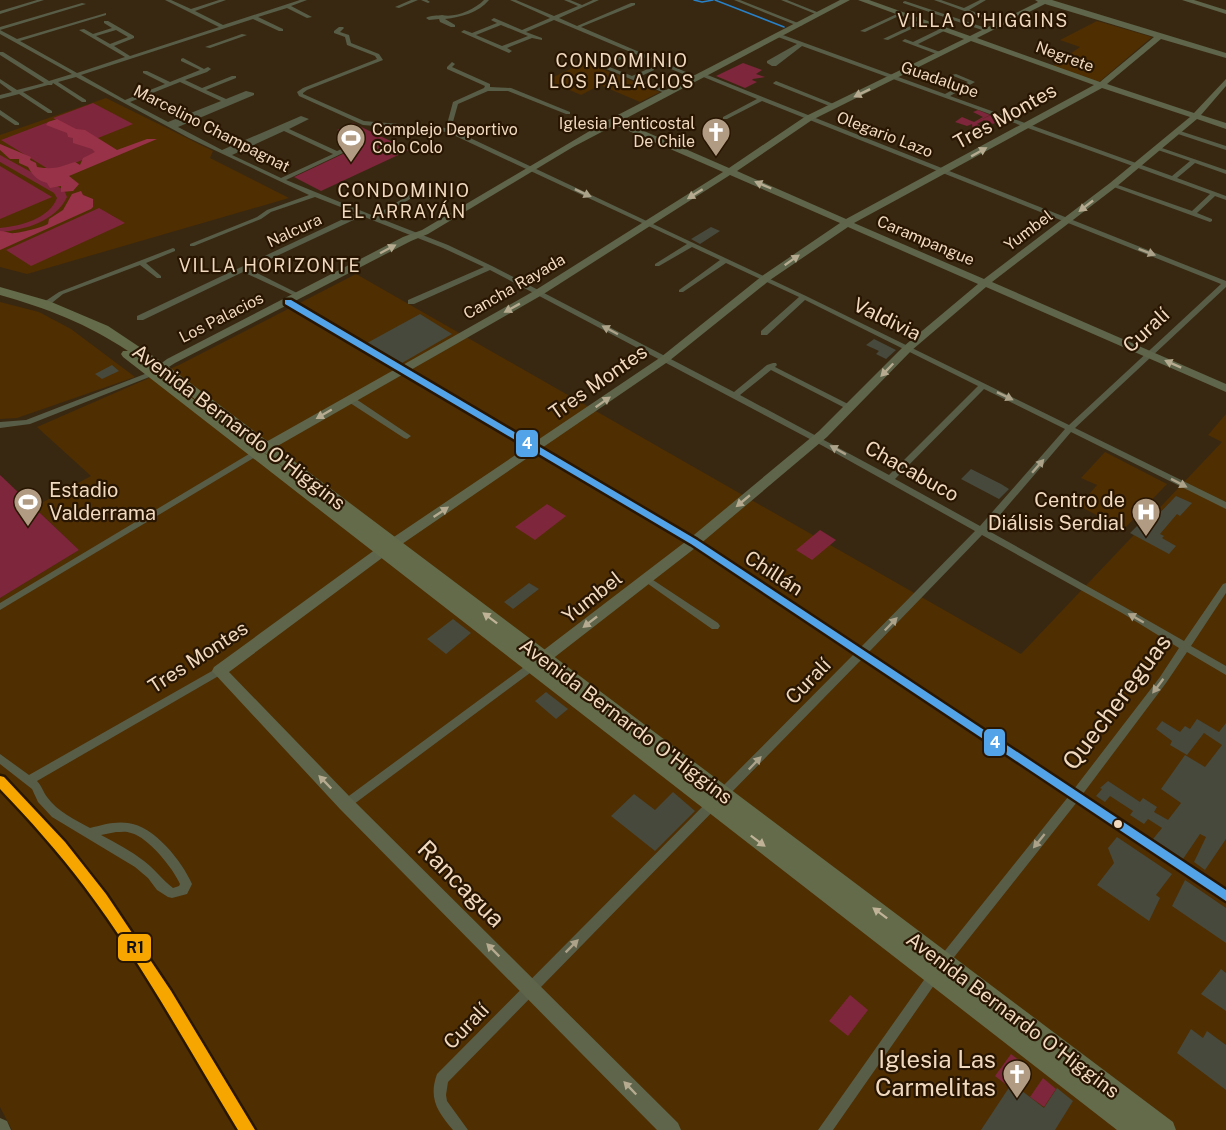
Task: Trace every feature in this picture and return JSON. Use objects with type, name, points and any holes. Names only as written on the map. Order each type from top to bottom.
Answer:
[{"type":"main road","name":"Avenida Bernardo O'Higgins","points":[[0,291],[45,304],[83,320],[93,331],[157,371],[938,968],[1165,1130]]},
{"type":"main road","name":"Avenida Bernardo O'Higgins","points":[[938,968],[1135,1130]]},
{"type":"street","points":[[11,0],[22,6]]},
{"type":"street","points":[[0,13],[42,0]]},
{"type":"street","points":[[0,42],[104,14],[76,0]]},
{"type":"street","points":[[167,0],[224,27]]},
{"type":"street","points":[[191,10],[224,0]]},
{"type":"street","points":[[0,97],[78,75],[305,0]]},
{"type":"street","points":[[397,6],[416,0]]},
{"type":"street","name":"Olegario Lazo","points":[[512,0],[700,77],[1226,283]]},
{"type":"street","points":[[566,0],[581,6]]},
{"type":"street","points":[[521,32],[597,0]]},
{"type":"street","points":[[736,0],[800,25]]},
{"type":"street","points":[[783,0],[820,14]]},
{"type":"street","name":"Los Palacios","points":[[0,425],[27,422],[157,371],[417,235],[613,122],[846,0]]},
{"type":"street","name":"Negrete","points":[[862,0],[1101,85],[1226,126]]},
{"type":"street","points":[[964,10],[984,0]]},
{"type":"street","points":[[1186,0],[1226,12]]},
{"type":"street","points":[[890,10],[907,1],[987,30]]},
{"type":"street","points":[[941,1],[1002,23]]},
{"type":"street","points":[[1044,1],[1226,56]]},
{"type":"street","name":"Cancha Rayada","points":[[0,607],[260,450],[538,293],[731,171],[809,118],[1044,1]]},
{"type":"street","points":[[478,2],[486,2]]},
{"type":"street","points":[[429,18],[462,13],[486,2]]},
{"type":"street","points":[[389,3],[405,10]]},
{"type":"street","points":[[0,30],[84,4]]},
{"type":"street","points":[[578,27],[633,4]]},
{"type":"street","points":[[287,6],[309,17]]},
{"type":"street","points":[[455,10],[462,13]]},
{"type":"street","points":[[513,28],[547,14]]},
{"type":"street","points":[[863,31],[901,14]]},
{"type":"street","points":[[442,16],[442,21],[453,26]]},
{"type":"street","points":[[254,17],[281,30]]},
{"type":"street","points":[[494,20],[540,39]]},
{"type":"street","points":[[106,22],[132,37],[110,46]]},
{"type":"street","points":[[886,39],[922,22]]},
{"type":"street","points":[[472,35],[501,23]]},
{"type":"street","points":[[92,36],[116,28]]},
{"type":"street","points":[[341,28],[336,32],[347,36],[349,44],[377,55],[380,60],[300,92],[301,95],[363,123],[448,130],[455,103],[487,89],[512,90],[568,113]]},
{"type":"street","points":[[914,44],[944,29]]},
{"type":"street","name":"Marcelino Champagnat","points":[[0,30],[78,75],[226,153],[315,195],[417,235]]},
{"type":"street","points":[[82,30],[130,58]]},
{"type":"street","points":[[209,32],[226,41]]},
{"type":"street","points":[[464,32],[506,50],[532,36]]},
{"type":"street","points":[[208,47],[244,35]]},
{"type":"street","name":"Guadalupe","points":[[780,36],[1226,198]]},
{"type":"street","name":"Tres Montes","points":[[28,781],[219,671],[387,548],[665,359],[766,279],[848,222],[1101,85],[1159,37]]},
{"type":"street","points":[[905,41],[941,54]]},
{"type":"street","points":[[795,48],[801,44]]},
{"type":"street","points":[[1,53],[84,101]]},
{"type":"street","points":[[622,57],[602,66],[669,93]]},
{"type":"street","points":[[127,101],[206,70],[183,60]]},
{"type":"street","points":[[452,64],[449,68],[488,85],[487,89]]},
{"type":"street","points":[[633,78],[652,69]]},
{"type":"street","points":[[145,72],[169,84]]},
{"type":"street","points":[[946,96],[972,82],[954,75]]},
{"type":"street","points":[[201,90],[234,77]]},
{"type":"street","points":[[180,80],[225,101]]},
{"type":"street","points":[[0,81],[50,112]]},
{"type":"street","name":"Yumbel","points":[[346,804],[694,542],[817,439],[908,348],[986,282],[1113,185],[1196,116],[1226,81]]},
{"type":"street","points":[[776,83],[834,106]]},
{"type":"street","points":[[246,93],[252,94],[172,126],[225,101],[246,93]]},
{"type":"street","points":[[725,118],[761,99]]},
{"type":"street","points":[[0,112],[17,124]]},
{"type":"street","points":[[301,118],[306,119],[285,129],[226,153],[301,118]]},
{"type":"street","name":"Carampangue","points":[[613,122],[731,171],[1226,388]]},
{"type":"street","points":[[285,129],[338,154]]},
{"type":"street","name":"Valdivia","points":[[448,130],[804,297],[1226,506]]},
{"type":"street","points":[[1177,132],[1226,148]]},
{"type":"street","points":[[282,180],[360,143]]},
{"type":"street","points":[[1158,148],[1226,172]]},
{"type":"street","points":[[1173,178],[1194,161]]},
{"type":"street","points":[[1113,185],[1210,220]]},
{"type":"street","points":[[375,218],[421,190]]},
{"type":"street","points":[[1193,214],[1214,194]]},
{"type":"street","points":[[192,245],[259,218],[269,211],[315,195]]},
{"type":"street","name":"Nalcura","points":[[140,318],[362,213]]},
{"type":"street","name":"Chacabuco","points":[[417,235],[490,267],[817,439],[982,530],[1226,671]]},
{"type":"street","points":[[657,265],[692,244]]},
{"type":"street","points":[[45,304],[61,293],[173,250]]},
{"type":"street","points":[[681,291],[725,260]]},
{"type":"street","points":[[142,263],[159,277]]},
{"type":"street","points":[[411,302],[490,267]]},
{"type":"street","name":"Chillán","points":[[243,269],[294,299],[402,370],[694,542],[1226,897]]},
{"type":"street","name":"Curalí","points":[[461,1130],[441,1104],[438,1093],[442,1079],[982,530],[1071,429],[1226,283]]},
{"type":"street","points":[[764,333],[804,297]]},
{"type":"street","points":[[735,396],[772,365],[850,407]]},
{"type":"street","points":[[890,479],[984,385]]},
{"type":"street","points":[[350,399],[407,436]]},
{"type":"street","points":[[647,579],[715,626]]},
{"type":"street","name":"Quechereguas","points":[[825,1130],[938,968],[1076,795],[1186,648],[1226,586]]},
{"type":"street","name":"Rancagua","points":[[219,671],[346,804],[531,987],[671,1130]]},
{"type":"street","points":[[0,758],[36,786],[42,799],[56,814],[139,863],[161,886],[172,892],[183,890],[186,884],[176,865],[146,835],[133,828],[116,827],[90,833]]},
{"type":"shaded area","points":[[1097,21],[1152,37],[1099,82],[1053,66],[1080,47],[1060,40]]},
{"type":"shaded area","points":[[585,62],[660,92],[640,102],[600,85],[581,95],[547,80]]},
{"type":"shaded area","points":[[743,63],[762,70],[756,74],[765,77],[753,79],[757,82],[745,88],[716,76]]},
{"type":"shaded area","points":[[106,98],[213,151],[210,158],[289,198],[27,274],[0,267],[0,135]]},
{"type":"shaded area","points":[[93,103],[133,124],[93,140],[53,118]]},
{"type":"shaded area","points":[[978,110],[990,115],[978,121],[991,115],[1002,119],[993,124],[984,120],[977,124],[986,128],[976,133],[973,132],[972,124],[967,126],[955,122],[962,117],[974,122],[983,117],[973,112]]},
{"type":"shaded area","points":[[57,119],[76,129],[85,130],[117,150],[147,139],[157,139],[69,176],[79,184],[73,191],[61,192],[61,186],[50,188],[28,167],[19,163],[19,159],[10,159],[0,150],[0,144],[31,157],[30,160],[36,163],[37,167],[61,167],[75,162],[80,165],[83,158],[95,152],[73,143],[73,138],[68,137],[67,133],[46,125]]},
{"type":"shaded area","points":[[51,121],[104,151],[53,172],[1,140]]},
{"type":"shaded area","name":"Complejo Deportivo Colo Colo","points":[[353,123],[409,150],[321,191],[294,177],[364,144],[337,130]]},
{"type":"shaded area","points":[[0,155],[64,190],[67,197],[62,205],[39,223],[0,232],[0,228],[25,223],[41,216],[48,211],[57,198],[54,193],[0,162]]},
{"type":"shaded area","points":[[0,166],[52,197],[0,219]]},
{"type":"shaded area","points":[[81,191],[83,195],[93,199],[91,209],[0,250],[0,231],[17,233],[48,224],[49,219],[63,210],[72,194]]},
{"type":"shaded area","points":[[99,208],[125,223],[31,266],[6,250]]},
{"type":"shaded area","points":[[356,274],[1021,654],[1222,442],[1208,435],[1226,414],[1226,1130],[12,1130],[0,1107],[0,598],[79,550],[34,507],[91,476],[37,427],[179,365]]},
{"type":"shaded area","points":[[0,302],[39,312],[71,329],[135,377],[17,418],[0,419]]},
{"type":"shaded area","points":[[1105,452],[1167,484],[1124,529],[1079,506],[1097,485],[1081,478]]},
{"type":"shaded area","name":"Estadio Valderrama","points":[[0,475],[79,550],[0,598]]},
{"type":"shaded area","points":[[547,504],[566,516],[535,540],[515,527]]},
{"type":"shaded area","points":[[820,530],[836,540],[812,560],[796,550]]},
{"type":"shaded area","points":[[850,995],[868,1010],[848,1036],[829,1021]]},
{"type":"shaded area","points":[[1011,1054],[1024,1064],[1009,1087],[995,1076]]},
{"type":"shaded area","points":[[1043,1078],[1056,1089],[1044,1107],[1030,1097]]},
{"type":"building","points":[[711,227],[720,231],[700,244],[691,239]]},
{"type":"building","points":[[420,314],[452,334],[402,363],[367,343]]},
{"type":"building","points":[[874,339],[896,350],[886,359],[876,354],[879,351],[866,345]]},
{"type":"building","points":[[112,365],[119,371],[102,379],[95,374]]},
{"type":"building","points":[[971,469],[1009,489],[999,499],[961,479]]},
{"type":"building","name":"Centro de Diálisis Serdial","points":[[1176,496],[1192,503],[1180,516],[1177,514],[1160,534],[1164,536],[1162,538],[1176,546],[1169,554],[1130,533],[1141,522],[1154,519]]},
{"type":"building","points":[[529,583],[539,589],[513,609],[504,602]]},
{"type":"building","points":[[453,619],[471,633],[446,654],[427,639]]},
{"type":"building","points":[[546,692],[568,709],[556,719],[535,701]]},
{"type":"building","points":[[1197,719],[1219,732],[1226,723],[1226,839],[1205,870],[1194,862],[1206,837],[1200,834],[1183,859],[1153,839],[1162,828],[1148,819],[1144,824],[1130,815],[1133,811],[1110,796],[1105,802],[1096,796],[1102,789],[1100,788],[1108,781],[1140,802],[1143,798],[1157,807],[1154,812],[1168,820],[1181,803],[1161,789],[1185,755],[1205,767],[1222,745],[1204,733],[1187,755],[1170,745],[1172,741],[1156,729],[1162,721],[1180,732],[1185,726],[1190,729]]},
{"type":"building","points":[[673,792],[695,811],[655,851],[611,816],[634,794],[655,810]]},
{"type":"building","points":[[1117,837],[1172,874],[1156,895],[1160,898],[1149,921],[1097,885],[1114,863],[1108,848]]},
{"type":"building","points":[[1185,880],[1226,908],[1226,943],[1172,906]]},
{"type":"building","points":[[1221,969],[1226,973],[1226,1011],[1201,994]]},
{"type":"building","points":[[1191,1029],[1203,1038],[1207,1031],[1226,1045],[1226,1090],[1177,1053]]},
{"type":"building","name":"Iglesia Las Carmelitas","points":[[1012,1083],[1044,1108],[1057,1088],[1073,1101],[1055,1130],[981,1130]]},
{"type":"waterway","points":[[694,0],[702,2],[713,0]]},
{"type":"waterway","points":[[715,0],[784,27]]},
{"type":"transit line","name":"4","points":[[288,302],[694,542],[1226,896]]},
{"type":"transit line","name":"R1","points":[[0,781],[60,846],[101,899],[149,969],[247,1130]]},
{"type":"place","name":"Iglesia Penticostal De Chile","points":[[716,158]]},
{"type":"place","name":"Complejo Deportivo Colo Colo","points":[[351,164]]},
{"type":"place","name":"Estadio Valderrama","points":[[28,528]]},
{"type":"place","name":"Centro de Diálisis Serdial","points":[[1146,538]]},
{"type":"place","name":"Iglesia Las Carmelitas","points":[[1017,1100]]},
{"type":"district","name":"VILLA O'HIGGINS","points":[[983,21]]},
{"type":"district","name":"CONDOMINIO LOS PALACIOS","points":[[622,71]]},
{"type":"district","name":"CONDOMINIO EL ARRAYÁN","points":[[404,201]]},
{"type":"district","name":"VILLA HORIZONTE","points":[[270,266]]}]
